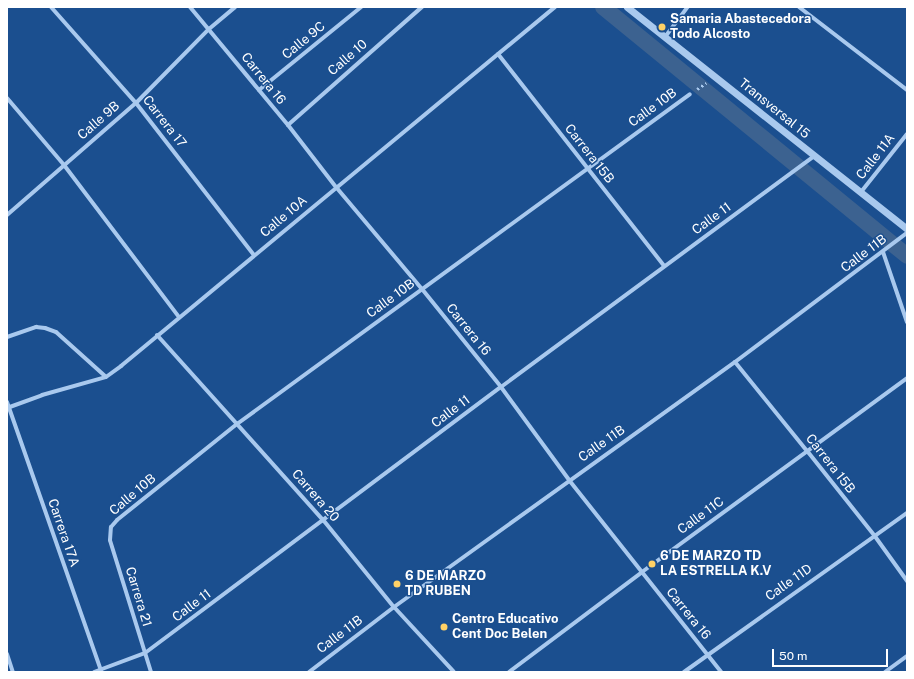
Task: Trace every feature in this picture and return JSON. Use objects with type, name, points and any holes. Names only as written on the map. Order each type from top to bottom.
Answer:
[{"type":"street","name":"Carrera 17","points":[[51,7],[136,103],[254,255]]},
{"type":"street","name":"Carrera 16","points":[[190,7],[501,387],[569,480],[721,672]]},
{"type":"street","name":"Calle 9B","points":[[7,215],[136,103],[209,29],[235,7]]},
{"type":"street","name":"Calle 9C","points":[[259,90],[360,7]]},
{"type":"street","name":"Calle 10","points":[[288,125],[422,7]]},
{"type":"street","name":"Calle 10A","points":[[8,407],[42,395],[106,377],[556,7]]},
{"type":"street","name":"Transversal 15","points":[[627,7],[907,229]]},
{"type":"street","points":[[665,37],[688,7]]},
{"type":"street","points":[[800,7],[907,90]]},
{"type":"street","name":"Carrera 15B","points":[[498,54],[664,266]]},
{"type":"street","name":"Calle 10B","points":[[111,527],[237,424],[690,94]]},
{"type":"street","points":[[7,98],[64,165],[179,318]]},
{"type":"street","name":"Calle 11A","points":[[861,192],[907,134]]},
{"type":"street","name":"Calle 11","points":[[94,672],[145,653],[664,266],[806,164],[814,156]]},
{"type":"street","name":"Calle 11B","points":[[309,672],[394,607],[735,362],[907,233]]},
{"type":"street","points":[[883,252],[907,322]]},
{"type":"street","points":[[7,337],[36,327],[45,328],[56,332],[106,377]]},
{"type":"street","name":"Carrera 20","points":[[158,335],[324,521],[394,607],[454,672]]},
{"type":"street","name":"Carrera 15B","points":[[735,362],[874,535],[907,581]]},
{"type":"street","name":"Calle 11C","points":[[509,672],[642,572],[808,452],[907,378]]},
{"type":"street","name":"Carrera 17A","points":[[7,402],[101,670]]},
{"type":"street","name":"Calle 11D","points":[[684,672],[874,535],[907,513]]},
{"type":"street","name":"Carrera 21","points":[[111,527],[110,540],[151,672]]},
{"type":"street","points":[[7,654],[13,672]]},
{"type":"street","points":[[885,672],[907,656]]},
{"type":"waterway","points":[[603,7],[907,256]]},
{"type":"place","name":"Samaria Abastecedora Todo Alcosto","points":[[662,27]]},
{"type":"place","name":"6 DE MARZO TD LA ESTRELLA K.V","points":[[652,564]]},
{"type":"place","name":"6 DE MARZO TD RUBEN","points":[[397,584]]},
{"type":"place","name":"Centro Educativo Cent Doc Belen","points":[[444,627]]}]
